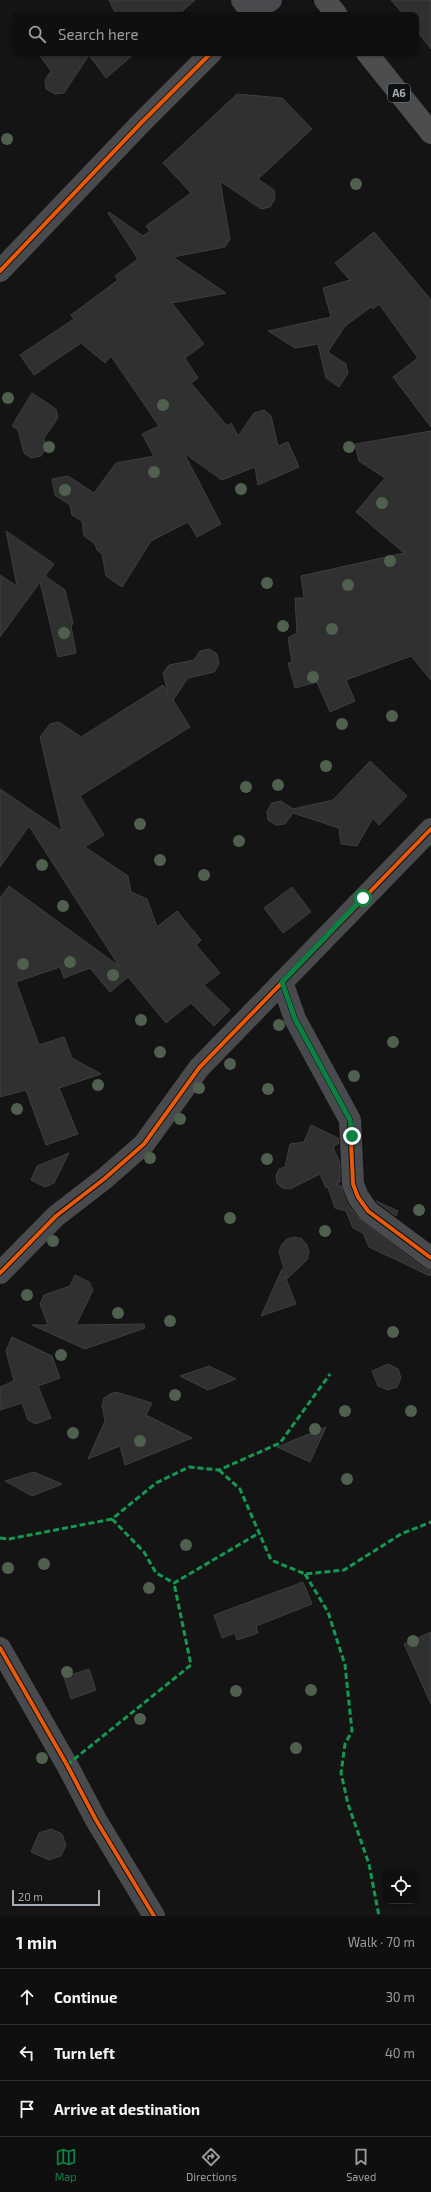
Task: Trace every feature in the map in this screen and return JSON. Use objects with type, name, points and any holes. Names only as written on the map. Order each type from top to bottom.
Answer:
[{"type":"main road","points":[[325,0],[335,12]]},
{"type":"main road","name":"A6","points":[[370,56],[431,133]]},
{"type":"street","points":[[248,9],[271,0]]},
{"type":"street","points":[[0,271],[141,123],[208,56]]},
{"type":"street","points":[[0,1273],[56,1216],[104,1179],[144,1144],[199,1068],[431,829]]},
{"type":"street","points":[[282,982],[295,1019],[350,1120],[353,1184],[358,1197],[368,1211],[431,1258]]},
{"type":"street","points":[[0,1648],[60,1752],[96,1820],[154,1916]]},
{"type":"building","points":[[109,0],[195,0],[181,12],[115,12]]},
{"type":"building","points":[[391,0],[431,0],[431,49],[419,34],[419,12],[401,12]]},
{"type":"building","points":[[40,56],[88,56],[64,93],[55,94],[46,89],[45,80],[51,71]]},
{"type":"building","points":[[90,56],[132,56],[106,78]]},
{"type":"building","points":[[237,94],[282,98],[312,129],[258,179],[274,190],[275,199],[270,207],[261,209],[220,181],[230,239],[225,247],[173,257],[226,293],[172,303],[204,344],[185,358],[198,378],[191,383],[227,426],[231,423],[238,436],[254,413],[264,410],[271,416],[278,446],[288,442],[299,467],[258,485],[255,467],[222,480],[184,453],[221,524],[197,537],[188,522],[151,541],[122,587],[106,576],[102,554],[97,550],[95,544],[84,536],[82,521],[72,515],[70,505],[55,495],[52,479],[68,476],[94,493],[116,463],[154,456],[142,434],[159,426],[111,356],[105,363],[81,343],[34,375],[20,355],[74,319],[71,315],[118,280],[115,276],[138,259],[108,213],[109,212],[143,236],[150,231],[146,226],[191,193],[163,163]]},
{"type":"building","points":[[374,232],[431,300],[431,427],[393,377],[418,358],[379,304],[373,309],[371,307],[345,326],[328,352],[346,364],[348,373],[339,387],[326,378],[318,344],[295,348],[268,331],[331,317],[323,288],[350,280],[335,263]]},
{"type":"building","points":[[32,393],[56,409],[58,418],[44,438],[46,448],[41,456],[31,458],[24,453],[18,430],[12,426]]},
{"type":"building","points":[[431,431],[431,680],[411,656],[346,680],[355,701],[330,712],[317,682],[295,688],[288,663],[292,662],[288,638],[297,633],[295,598],[304,598],[301,576],[404,553],[356,512],[385,478],[359,461],[355,444]]},
{"type":"building","points":[[6,531],[54,564],[45,576],[65,590],[73,623],[71,626],[76,653],[58,657],[40,582],[0,637],[0,575],[17,586]]},
{"type":"building","points":[[209,649],[217,654],[219,664],[214,672],[188,678],[173,700],[190,727],[80,796],[104,835],[85,847],[128,876],[131,892],[147,899],[157,927],[177,911],[201,940],[196,945],[220,973],[204,985],[230,1010],[214,1026],[191,1003],[166,1023],[128,977],[110,992],[90,968],[64,978],[60,967],[16,982],[39,1045],[64,1037],[72,1058],[101,1074],[59,1088],[78,1134],[46,1145],[26,1090],[0,1097],[0,898],[9,886],[119,966],[29,826],[0,867],[0,789],[62,831],[40,737],[50,724],[59,722],[81,737],[163,685],[168,693],[163,673],[169,665],[194,660],[200,651]]},
{"type":"building","points":[[370,761],[407,796],[379,825],[373,818],[357,846],[341,844],[339,828],[293,813],[285,824],[276,825],[268,820],[267,811],[272,803],[281,801],[293,809],[333,800]]},
{"type":"building","points":[[292,887],[311,912],[283,933],[264,908]]},
{"type":"building","points":[[311,1125],[338,1138],[339,1143],[333,1147],[340,1163],[340,1182],[336,1184],[341,1186],[346,1202],[358,1218],[424,1268],[431,1270],[430,1276],[369,1247],[363,1233],[353,1228],[346,1211],[335,1208],[328,1187],[326,1188],[320,1174],[290,1189],[282,1188],[277,1183],[276,1176],[279,1169],[285,1167],[290,1144],[304,1142]]},
{"type":"building","points":[[69,1153],[54,1183],[45,1187],[31,1180],[37,1166]]},
{"type":"building","points":[[376,1201],[398,1211],[396,1216],[377,1202]]},
{"type":"building","points":[[295,1237],[302,1239],[307,1245],[309,1252],[307,1260],[287,1279],[279,1252],[282,1244],[287,1239]]},
{"type":"building","points":[[282,1269],[296,1304],[261,1316]]},
{"type":"building","points":[[75,1275],[89,1282],[93,1290],[76,1325],[144,1324],[145,1328],[85,1349],[32,1325],[48,1325],[40,1304],[44,1295],[70,1286]]},
{"type":"building","points":[[12,1337],[52,1356],[60,1378],[38,1386],[51,1418],[36,1424],[28,1420],[22,1403],[0,1410],[0,1387],[14,1381],[6,1351]]},
{"type":"building","points":[[388,1364],[398,1369],[401,1378],[397,1387],[388,1390],[378,1386],[372,1371]]},
{"type":"building","points":[[209,1366],[236,1379],[208,1390],[180,1376]]},
{"type":"building","points":[[116,1392],[152,1403],[146,1415],[192,1438],[125,1465],[120,1446],[88,1459],[105,1421],[102,1405],[104,1398]]},
{"type":"building","points":[[326,1427],[310,1462],[277,1447]]},
{"type":"building","points":[[34,1472],[62,1484],[32,1496],[5,1481]]},
{"type":"building","points":[[303,1582],[312,1604],[256,1626],[258,1633],[237,1640],[235,1633],[222,1638],[214,1615]]},
{"type":"building","points":[[431,1632],[431,1704],[404,1644]]},
{"type":"building","points":[[89,1669],[96,1690],[71,1699],[64,1677]]},
{"type":"building","points":[[51,1829],[62,1834],[66,1845],[61,1856],[49,1860],[31,1852],[39,1833]]},
{"type":"marked path","points":[[0,1538],[9,1539],[112,1519],[156,1483],[189,1467],[219,1470],[280,1443],[330,1374]]},
{"type":"marked path","points":[[219,1470],[240,1489],[271,1560],[305,1574],[344,1570],[401,1534],[431,1522]]},
{"type":"marked path","points":[[112,1519],[144,1552],[156,1573],[174,1583],[259,1533]]},
{"type":"marked path","points":[[305,1574],[328,1612],[345,1665],[352,1731],[345,1744],[341,1773],[348,1804],[369,1864],[379,1916]]},
{"type":"marked path","points":[[67,1765],[191,1665],[174,1583]]},
{"type":"cycle path","points":[[0,271],[141,123],[208,56]]},
{"type":"cycle path","points":[[0,1273],[56,1216],[104,1179],[144,1144],[199,1068],[431,829]]},
{"type":"cycle path","points":[[282,982],[295,1019],[350,1120],[353,1184],[358,1197],[368,1211],[431,1258]]},
{"type":"cycle path","points":[[0,1648],[67,1765],[96,1820],[154,1916]]},
{"type":"route","points":[[352,1136],[350,1120],[295,1019],[282,982],[363,898]]}]
